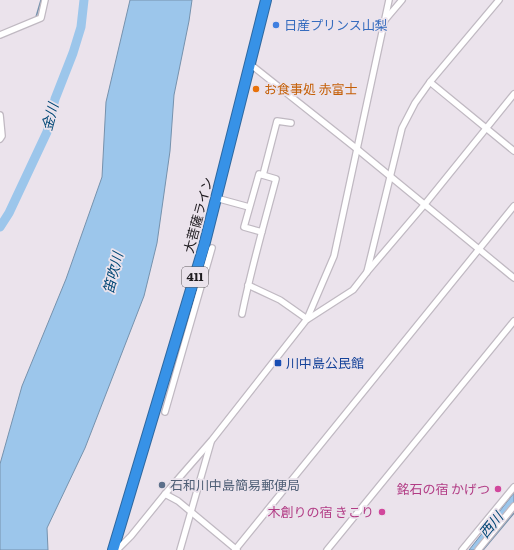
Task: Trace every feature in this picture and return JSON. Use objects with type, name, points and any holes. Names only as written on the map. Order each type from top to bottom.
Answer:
[{"type":"highway","name":"大菩薩ライン","points":[[112,550],[194,294],[216,198],[266,0]]},
{"type":"street","points":[[0,35],[42,18],[45,0]]},
{"type":"street","points":[[118,550],[212,440],[307,319],[334,256],[389,0]]},
{"type":"street","points":[[385,21],[402,0]]},
{"type":"street","points":[[367,272],[402,128],[415,103],[430,82],[499,0]]},
{"type":"street","points":[[250,64],[357,149],[514,278]]},
{"type":"street","points":[[430,82],[514,150]]},
{"type":"street","points":[[307,319],[353,290],[514,94]]},
{"type":"street","points":[[0,115],[2,136],[0,139]]},
{"type":"street","points":[[263,176],[277,121],[291,123]]},
{"type":"street","points":[[242,314],[248,285],[262,232],[276,179],[259,174],[244,227],[262,232]]},
{"type":"street","points":[[216,198],[249,208]]},
{"type":"street","points":[[165,494],[178,501],[236,550],[514,206]]},
{"type":"street","points":[[165,412],[194,294],[212,248]]},
{"type":"street","points":[[248,285],[280,300],[307,319]]},
{"type":"street","points":[[327,550],[514,321]]},
{"type":"street","points":[[180,550],[212,440]]},
{"type":"street","points":[[462,550],[514,487]]},
{"type":"street","points":[[478,550],[514,506]]},
{"type":"street","points":[[125,550],[131,536]]},
{"type":"water","name":"笛吹川","points":[[130,0],[192,0],[174,95],[170,151],[157,243],[144,296],[85,448],[47,528],[48,550],[0,550],[0,464],[22,386],[66,279],[102,177],[106,102]]},
{"type":"water","points":[[514,493],[514,504],[477,550],[469,550]]},
{"type":"waterway","points":[[35,18],[41,0]]},
{"type":"waterway","name":"金川","points":[[0,227],[9,213],[47,132],[55,99],[73,53],[81,27],[84,0]]},
{"type":"waterway","name":"西川","points":[[483,550],[514,513]]},
{"type":"place","name":"日産プリンス山梨","points":[[276,25]]},
{"type":"place","name":"お食事処 赤富士","points":[[256,89]]},
{"type":"place","name":"川中島公民館","points":[[278,363]]},
{"type":"place","name":"石和川中島簡易郵便局","points":[[162,485]]},
{"type":"place","name":"銘石の宿 かげつ","points":[[498,489]]},
{"type":"place","name":"木創りの宿 きこり","points":[[382,512]]}]
